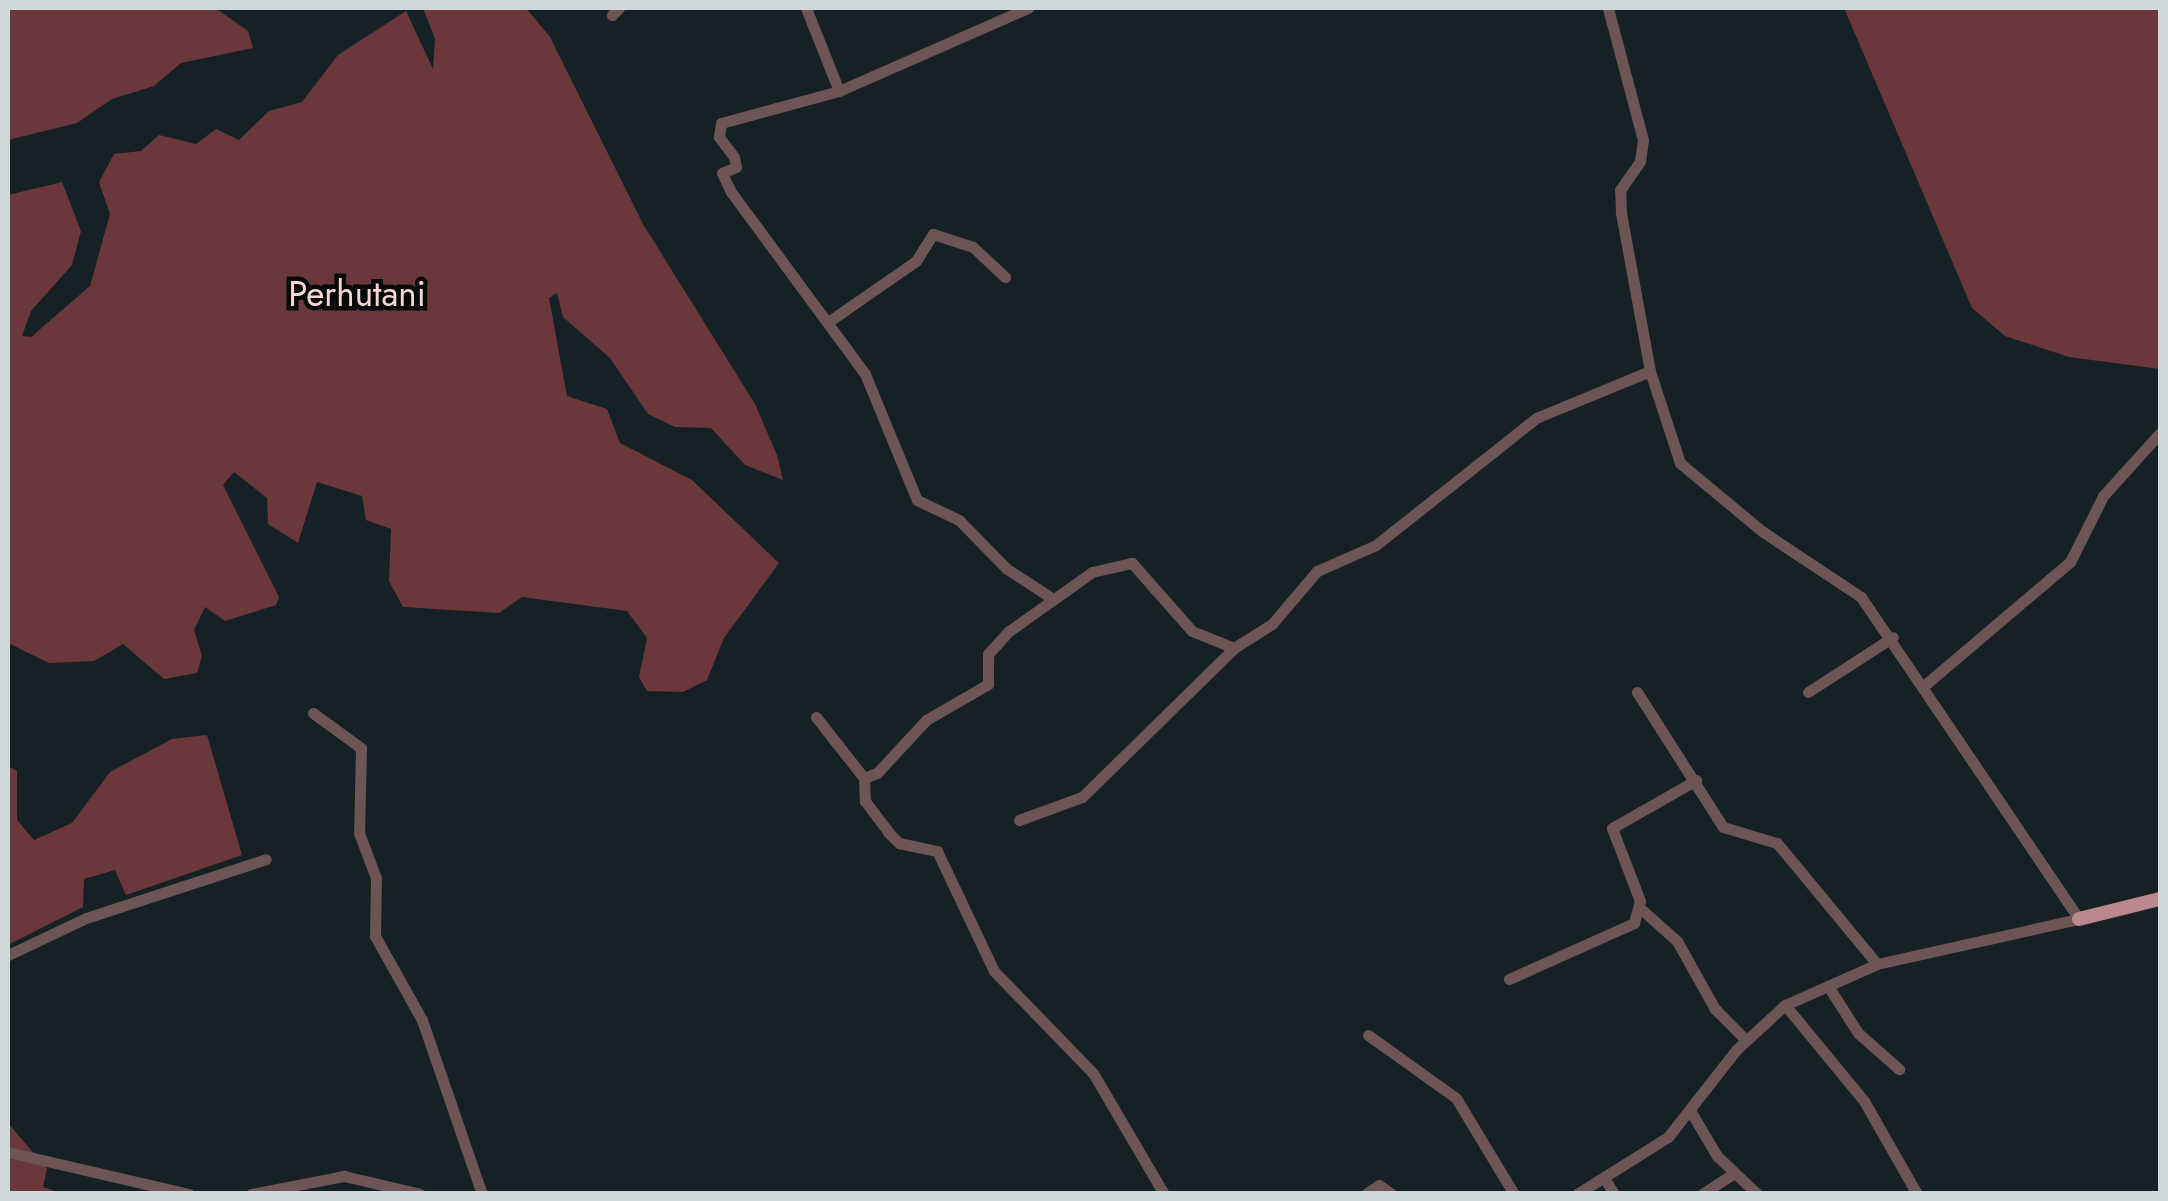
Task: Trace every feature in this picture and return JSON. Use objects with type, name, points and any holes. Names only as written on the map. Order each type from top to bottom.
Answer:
[{"type":"main road","points":[[2079,918],[2160,899]]},
{"type":"street","points":[[806,8],[839,91]]},
{"type":"street","points":[[1028,8],[839,91],[721,124],[719,137],[734,157],[736,167],[722,173],[731,192],[831,320],[865,374],[917,500],[960,520],[1007,569],[1052,598]]},
{"type":"street","points":[[1577,1194],[1642,1158],[1691,1112],[1746,1040],[1785,1005],[1877,964],[2079,918],[1894,637],[1857,593],[1691,476],[1650,371],[1620,198],[1643,140],[1608,8]]},
{"type":"street","points":[[831,320],[916,261],[933,234],[958,238],[1005,277]]},
{"type":"street","points":[[1020,820],[1082,797],[1234,648],[1272,624],[1317,571],[1376,545],[1536,418],[1650,371]]},
{"type":"street","points":[[1926,684],[2070,562],[2103,496],[2160,433]]},
{"type":"street","points":[[864,778],[926,720],[988,684],[988,654],[1052,598],[1092,572],[1132,564],[1192,631],[1234,648]]},
{"type":"street","points":[[1808,692],[1894,637]]},
{"type":"street","points":[[1637,692],[1728,832],[1777,843],[1877,964]]},
{"type":"street","points":[[313,713],[360,748],[359,833],[376,878],[375,936],[422,1020],[482,1194]]},
{"type":"street","points":[[816,718],[864,778],[865,802],[888,832],[937,851],[994,971],[1086,1064],[1164,1194]]},
{"type":"street","points":[[1696,780],[1612,828],[1641,909],[1677,941],[1715,1009],[1746,1040]]},
{"type":"street","points":[[8,955],[86,918],[266,858]]},
{"type":"street","points":[[1510,979],[1626,931],[1641,909]]},
{"type":"street","points":[[1828,986],[1858,1033],[1899,1069]]},
{"type":"street","points":[[1785,1005],[1864,1101],[1917,1194]]},
{"type":"street","points":[[1368,1035],[1456,1098],[1514,1194]]},
{"type":"street","points":[[1691,1112],[1733,1174],[1757,1194]]},
{"type":"street","points":[[8,1152],[189,1194]]},
{"type":"street","points":[[1702,1194],[1733,1174]]},
{"type":"street","points":[[252,1194],[344,1176],[420,1194]]},
{"type":"street","points":[[1604,1179],[1614,1194]]},
{"type":"street","points":[[1366,1194],[1380,1185],[1392,1194]]},
{"type":"green space","points":[[8,8],[215,8],[248,31],[253,48],[181,63],[154,86],[112,99],[77,123],[8,140]]},
{"type":"green space","name":"Perhutani","points":[[423,8],[526,8],[550,37],[643,224],[755,404],[777,455],[783,480],[745,465],[711,428],[675,427],[648,414],[610,358],[563,317],[557,293],[549,298],[567,396],[607,409],[620,443],[692,480],[779,563],[724,638],[707,680],[683,692],[647,691],[639,677],[647,638],[627,611],[522,597],[499,613],[403,607],[389,581],[391,529],[366,520],[362,496],[317,482],[298,543],[268,524],[267,498],[234,472],[223,485],[279,597],[276,605],[225,621],[205,607],[194,630],[202,656],[197,673],[164,679],[123,644],[94,661],[49,663],[8,643],[8,195],[62,182],[81,231],[72,265],[31,311],[22,336],[31,337],[90,286],[110,214],[99,182],[114,154],[141,151],[159,135],[196,144],[216,129],[239,140],[269,111],[302,102],[338,55],[406,11],[433,69],[435,39]]},
{"type":"green space","points":[[1844,8],[2160,8],[2160,369],[2069,357],[2005,336],[1972,308]]},
{"type":"green space","points":[[207,735],[242,855],[126,895],[115,870],[84,879],[83,907],[8,945],[8,766],[17,771],[17,820],[34,840],[72,823],[110,772],[172,739]]},
{"type":"green space","points":[[8,1123],[47,1169],[43,1187],[61,1193],[8,1193]]}]
